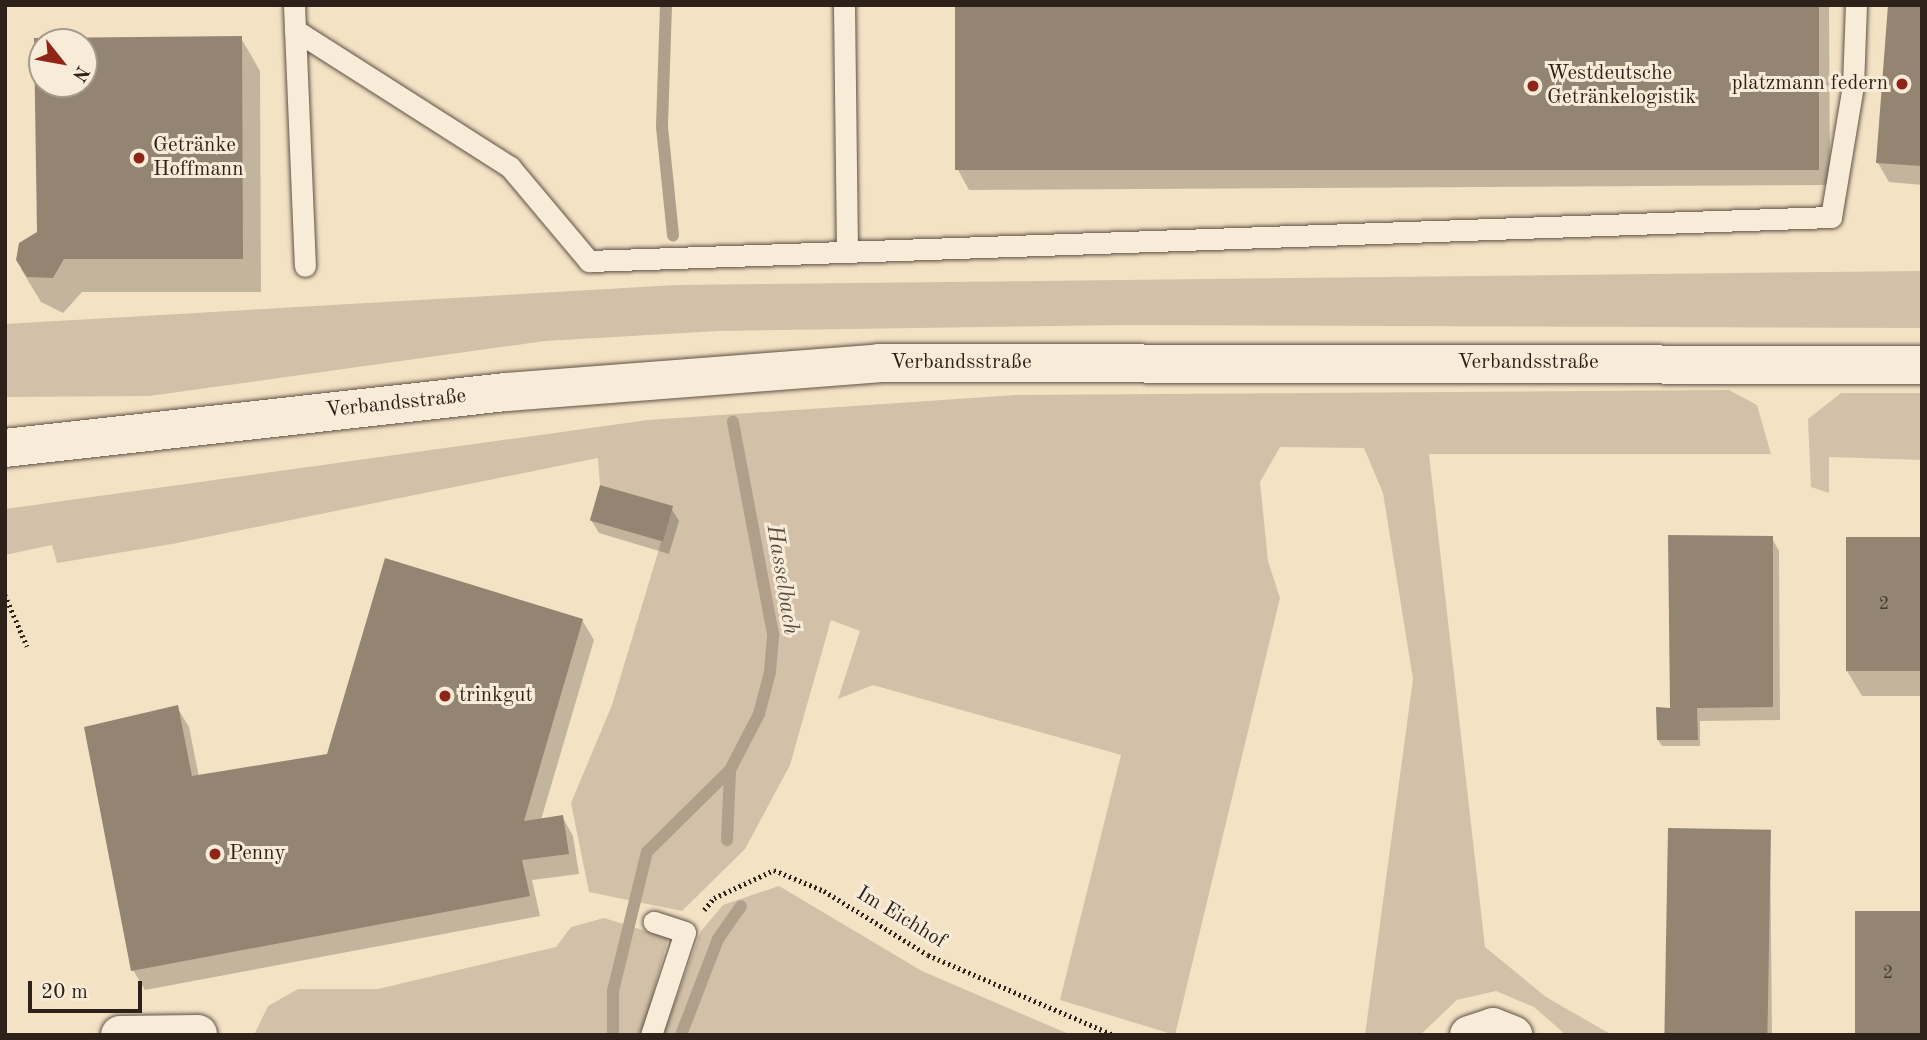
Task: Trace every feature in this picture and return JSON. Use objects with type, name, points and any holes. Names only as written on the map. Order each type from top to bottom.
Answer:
[{"type":"main road","name":"Verbandsstraße","points":[[9,446],[506,392],[879,363],[1922,365]]},
{"type":"main road","points":[[1469,1035],[1493,1027],[1513,1035]]},
{"type":"main road","points":[[120,1035],[198,1034]]},
{"type":"lane","points":[[295,5],[305,266]]},
{"type":"lane","points":[[844,5],[847,249]]},
{"type":"lane","points":[[296,30],[510,167],[589,261],[847,249],[1831,217],[1853,86],[1856,5]]},
{"type":"lane","points":[[651,1035],[685,932],[654,922]]},
{"type":"path","points":[[5,595],[27,646]]},
{"type":"path","name":"Im Eichhof","points":[[685,932],[713,898],[774,870],[824,891],[928,955],[1098,1032],[1114,1035]]},
{"type":"shaded area","points":[[1922,271],[1922,328],[1126,325],[718,331],[545,341],[149,396],[5,397],[5,324],[676,285]]},
{"type":"shaded area","points":[[1729,390],[1757,405],[1771,454],[1429,454],[1485,947],[1546,997],[1612,1035],[1566,1035],[1534,1007],[1496,991],[1457,1000],[1420,1035],[1365,1035],[1413,679],[1383,493],[1364,448],[1280,447],[1260,482],[1268,561],[1280,598],[1175,1035],[1060,1000],[1121,755],[873,685],[838,699],[860,631],[831,620],[790,765],[745,849],[682,911],[589,892],[571,803],[612,705],[672,506],[600,485],[598,458],[172,544],[57,563],[52,545],[5,555],[5,509],[648,420],[1016,395]]},
{"type":"shaded area","points":[[1841,393],[1922,393],[1922,460],[1829,457],[1829,493],[1811,487],[1808,419]]},
{"type":"shaded area","points":[[779,886],[922,971],[1071,1035],[663,1035],[701,931],[723,905]]},
{"type":"shaded area","points":[[604,918],[668,938],[642,1035],[254,1035],[268,1006],[298,989],[378,989],[556,947],[571,927]]},
{"type":"building","name":"Westdeutsche Getränkelogistik","points":[[955,5],[1819,5],[1819,170],[955,170]]},
{"type":"building","name":"platzmann federn","points":[[1888,5],[1922,5],[1922,166],[1876,163]]},
{"type":"building","name":"Getränke Hoffmann","points":[[242,36],[243,259],[64,259],[53,278],[27,277],[16,260],[19,243],[37,232],[35,98],[98,98],[98,37]]},
{"type":"building","points":[[600,485],[673,506],[663,542],[590,521]]},
{"type":"building","points":[[1668,535],[1773,536],[1773,707],[1697,708],[1698,740],[1657,740],[1656,707],[1670,708]]},
{"type":"building","points":[[1846,537],[1922,537],[1922,671],[1846,671]]},
{"type":"building","points":[[385,558],[583,619],[524,821],[563,815],[569,854],[522,860],[530,896],[131,971],[84,727],[178,705],[192,776],[327,754]]},
{"type":"building","points":[[1668,828],[1771,830],[1767,1035],[1664,1035]]},
{"type":"building","points":[[1855,911],[1922,911],[1922,1035],[1855,1035]]},
{"type":"waterway","name":"Hasselbach","points":[[666,5],[662,127],[673,235]]},
{"type":"waterway","name":"Hasselbach","points":[[613,1035],[613,991],[647,852],[730,770],[759,714],[770,672],[773,634],[733,422]]},
{"type":"waterway","points":[[727,840],[730,770]]},
{"type":"waterway","points":[[681,1035],[718,939],[741,906]]},
{"type":"place","name":"platzmann federn","points":[[1902,84]]},
{"type":"place","name":"Westdeutsche Getränkelogistik","points":[[1533,86]]},
{"type":"place","name":"Getränke Hoffmann","points":[[139,158]]},
{"type":"place","name":"trinkgut","points":[[445,696]]},
{"type":"place","name":"Penny","points":[[215,854]]}]
